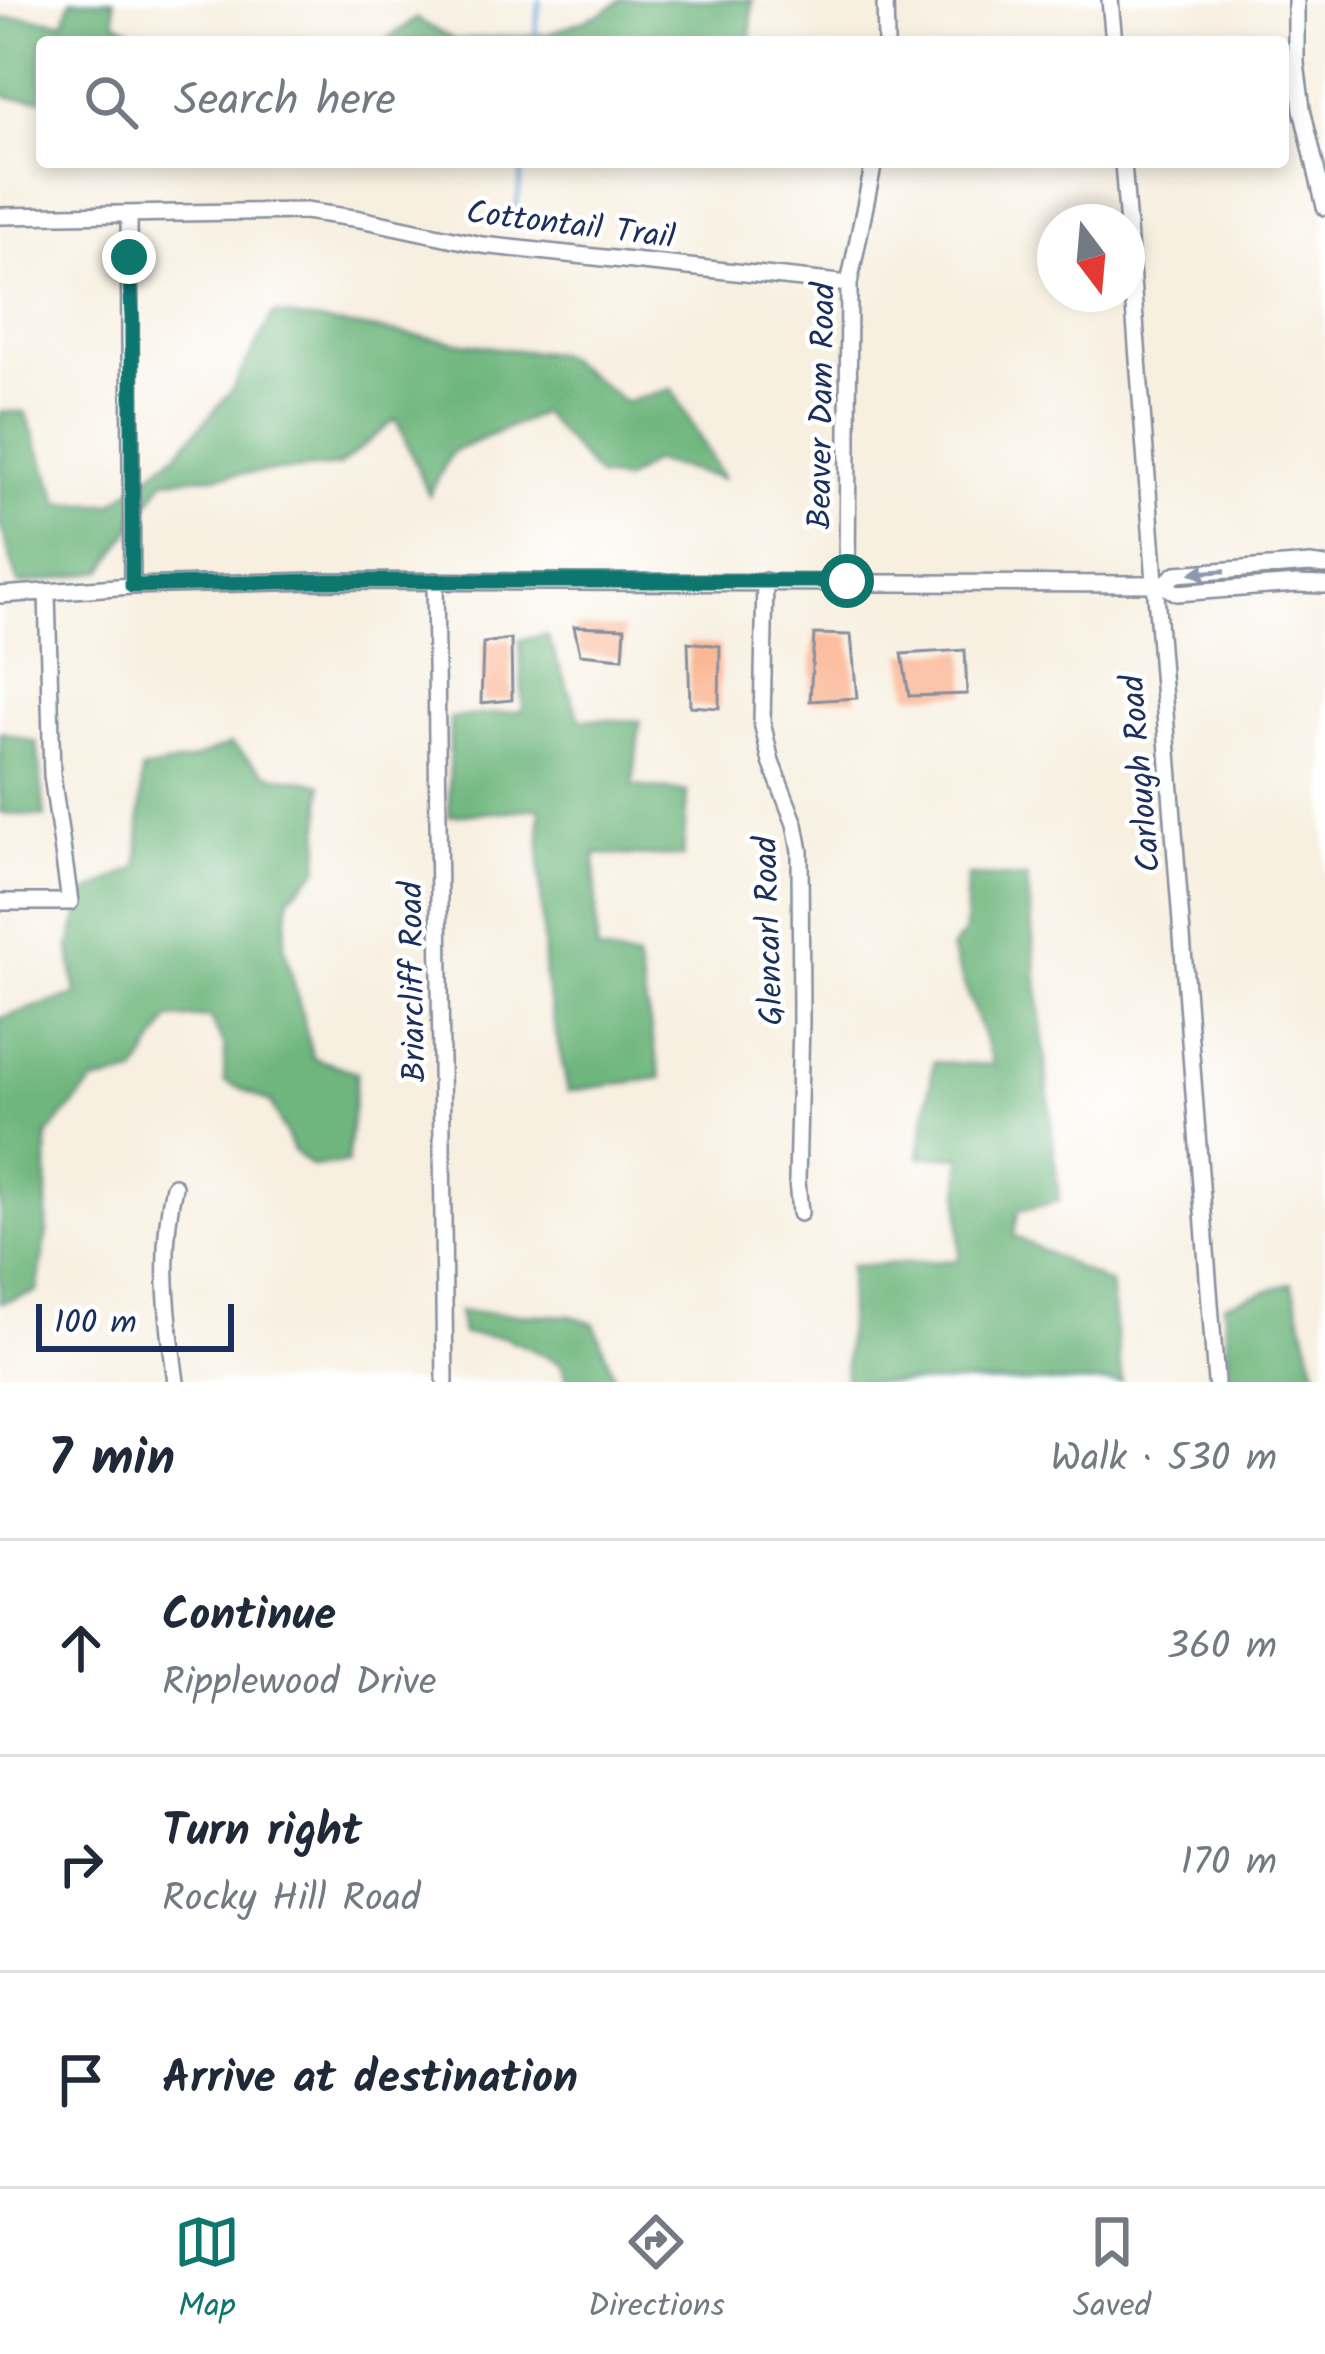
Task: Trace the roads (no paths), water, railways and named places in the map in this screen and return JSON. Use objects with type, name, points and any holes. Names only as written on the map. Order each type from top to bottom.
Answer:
[{"type":"street","points":[[885,0],[886,36]]},
{"type":"street","points":[[1110,0],[1113,36]]},
{"type":"street","points":[[1296,0],[1302,109],[1325,207]]},
{"type":"street","name":"Beaver Dam Road","points":[[847,581],[849,284],[873,168]]},
{"type":"street","name":"Carlough Road","points":[[1123,168],[1216,1382]]},
{"type":"street","name":"Cottontail Trail","points":[[0,216],[305,211],[482,245],[849,284]]},
{"type":"street","points":[[129,215],[132,586]]},
{"type":"street","points":[[1158,584],[1176,574],[1325,566]]},
{"type":"street","points":[[0,595],[315,581],[1158,584],[1177,593],[1325,585]]},
{"type":"street","name":"Briarcliff Road","points":[[436,581],[445,1382]]},
{"type":"street","name":"Glencarl Road","points":[[765,581],[762,722],[771,762],[796,824],[800,851],[800,1213]]},
{"type":"street","points":[[0,902],[70,902],[52,775],[47,593]]},
{"type":"street","points":[[174,1186],[164,1266],[176,1382]]},
{"type":"waterway","points":[[535,36],[540,0]]},
{"type":"waterway","points":[[515,218],[522,168]]}]
